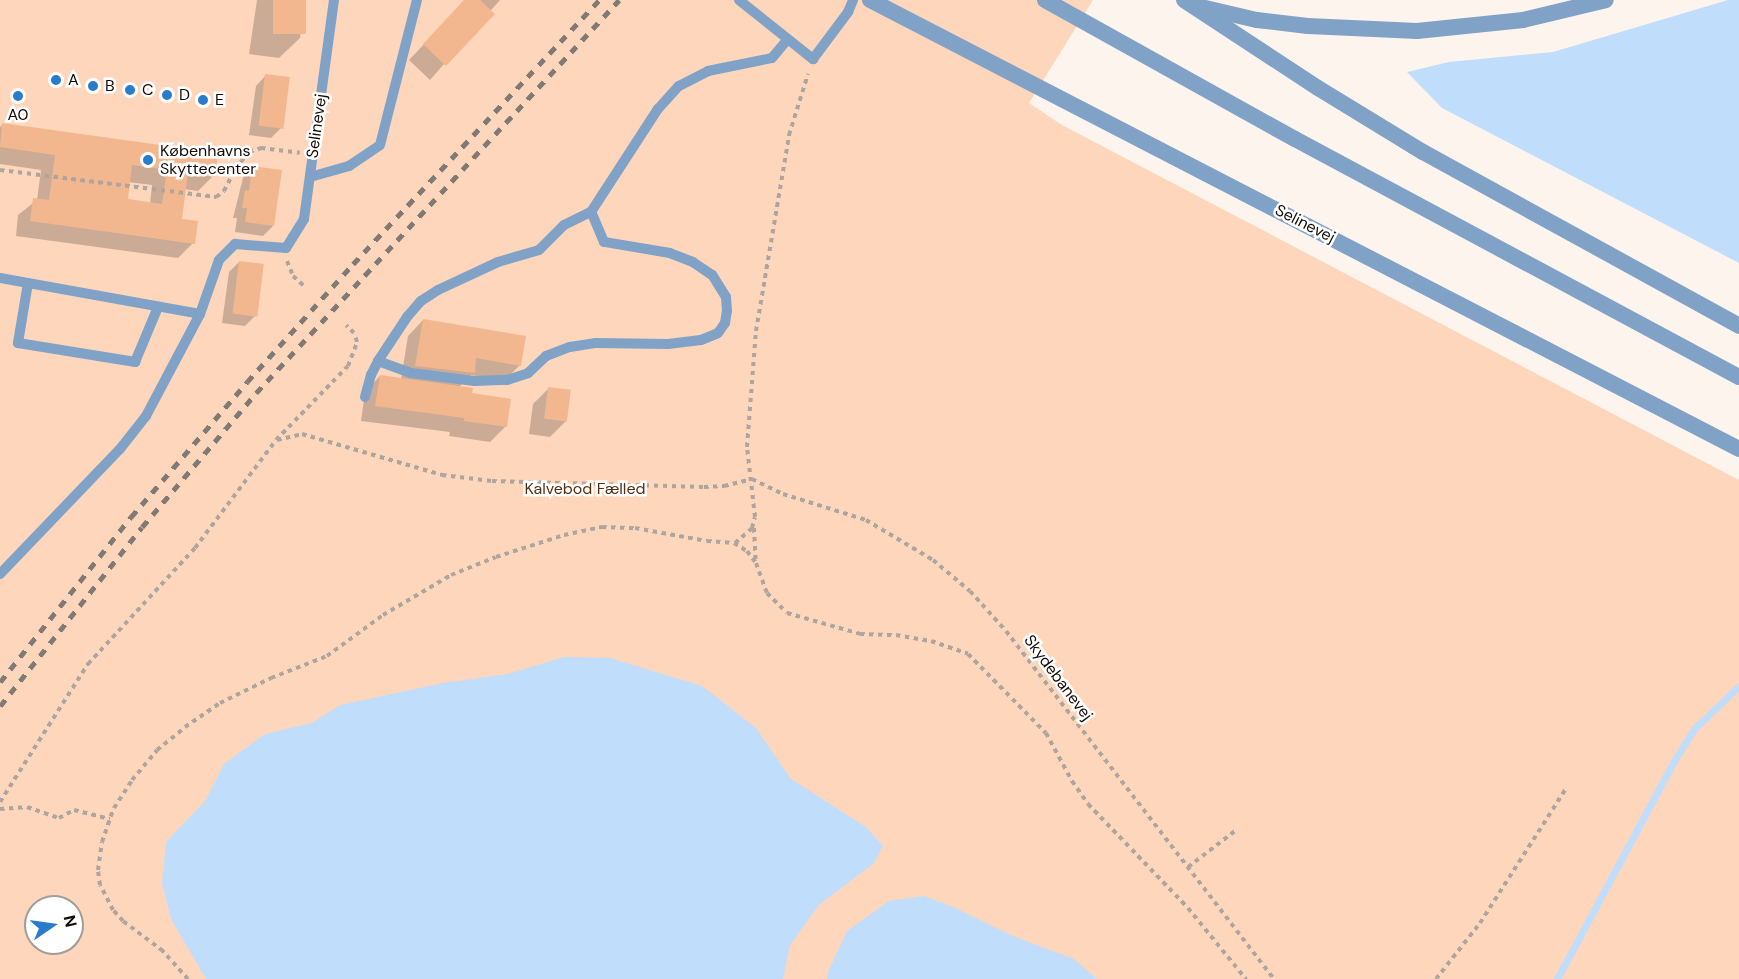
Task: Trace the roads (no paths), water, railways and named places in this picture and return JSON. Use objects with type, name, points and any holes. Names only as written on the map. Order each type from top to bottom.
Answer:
[{"type":"street","name":"Selinevej","points":[[870,0],[1739,449]]},
{"type":"street","points":[[1045,0],[1295,139],[1739,377]]},
{"type":"street","points":[[1184,2],[1257,20],[1308,26],[1417,31],[1523,20],[1606,0]]},
{"type":"street","points":[[1184,2],[1423,152],[1739,326]]},
{"type":"lane","name":"Selinevej","points":[[200,314],[219,260],[235,244],[286,248],[304,219],[334,0]]},
{"type":"lane","points":[[310,177],[349,166],[380,145],[417,0]]},
{"type":"lane","points":[[739,0],[813,59],[848,12],[853,0]]},
{"type":"lane","points":[[365,397],[371,375],[378,362],[407,317],[421,302],[438,290],[498,262],[539,250],[564,225],[591,212],[658,109],[680,86],[708,71],[772,58],[788,40]]},
{"type":"lane","points":[[378,362],[411,373],[474,381],[507,380],[528,373],[546,356],[570,346],[668,344],[701,340],[717,333],[725,322],[728,311],[726,297],[712,275],[693,262],[664,251],[604,242],[591,212]]},
{"type":"lane","points":[[0,278],[200,314],[174,368],[146,416],[120,449],[0,574]]},
{"type":"lane","points":[[28,283],[18,343],[135,362],[158,307]]},
{"type":"water","points":[[1728,0],[1739,0],[1739,263],[1442,108],[1407,72],[1449,62],[1553,52]]},
{"type":"water","points":[[564,657],[610,658],[702,686],[756,728],[791,779],[866,827],[883,846],[874,863],[819,905],[790,945],[783,979],[206,979],[171,919],[162,883],[166,842],[205,801],[224,764],[265,734],[312,723],[340,705],[443,683],[508,674]]},
{"type":"water","points":[[924,896],[953,907],[1013,936],[1074,959],[1097,979],[827,979],[827,974],[847,931],[889,901]]},
{"type":"waterway","points":[[1557,979],[1674,761],[1694,729],[1739,686]]},
{"type":"railway","points":[[0,682],[131,517],[247,382],[353,264],[599,0]]},
{"type":"railway","points":[[0,706],[142,527],[256,393],[619,0]]},
{"type":"place","name":"A","points":[[56,80]]},
{"type":"place","name":"B","points":[[93,86]]},
{"type":"place","name":"C","points":[[130,90]]},
{"type":"place","name":"D","points":[[167,95]]},
{"type":"place","name":"A0","points":[[18,96]]},
{"type":"place","name":"E","points":[[203,100]]},
{"type":"place","name":"Københavns Skyttecenter","points":[[148,160]]},
{"type":"park label","name":"Kalvebod Fælled","points":[[585,489]]}]
